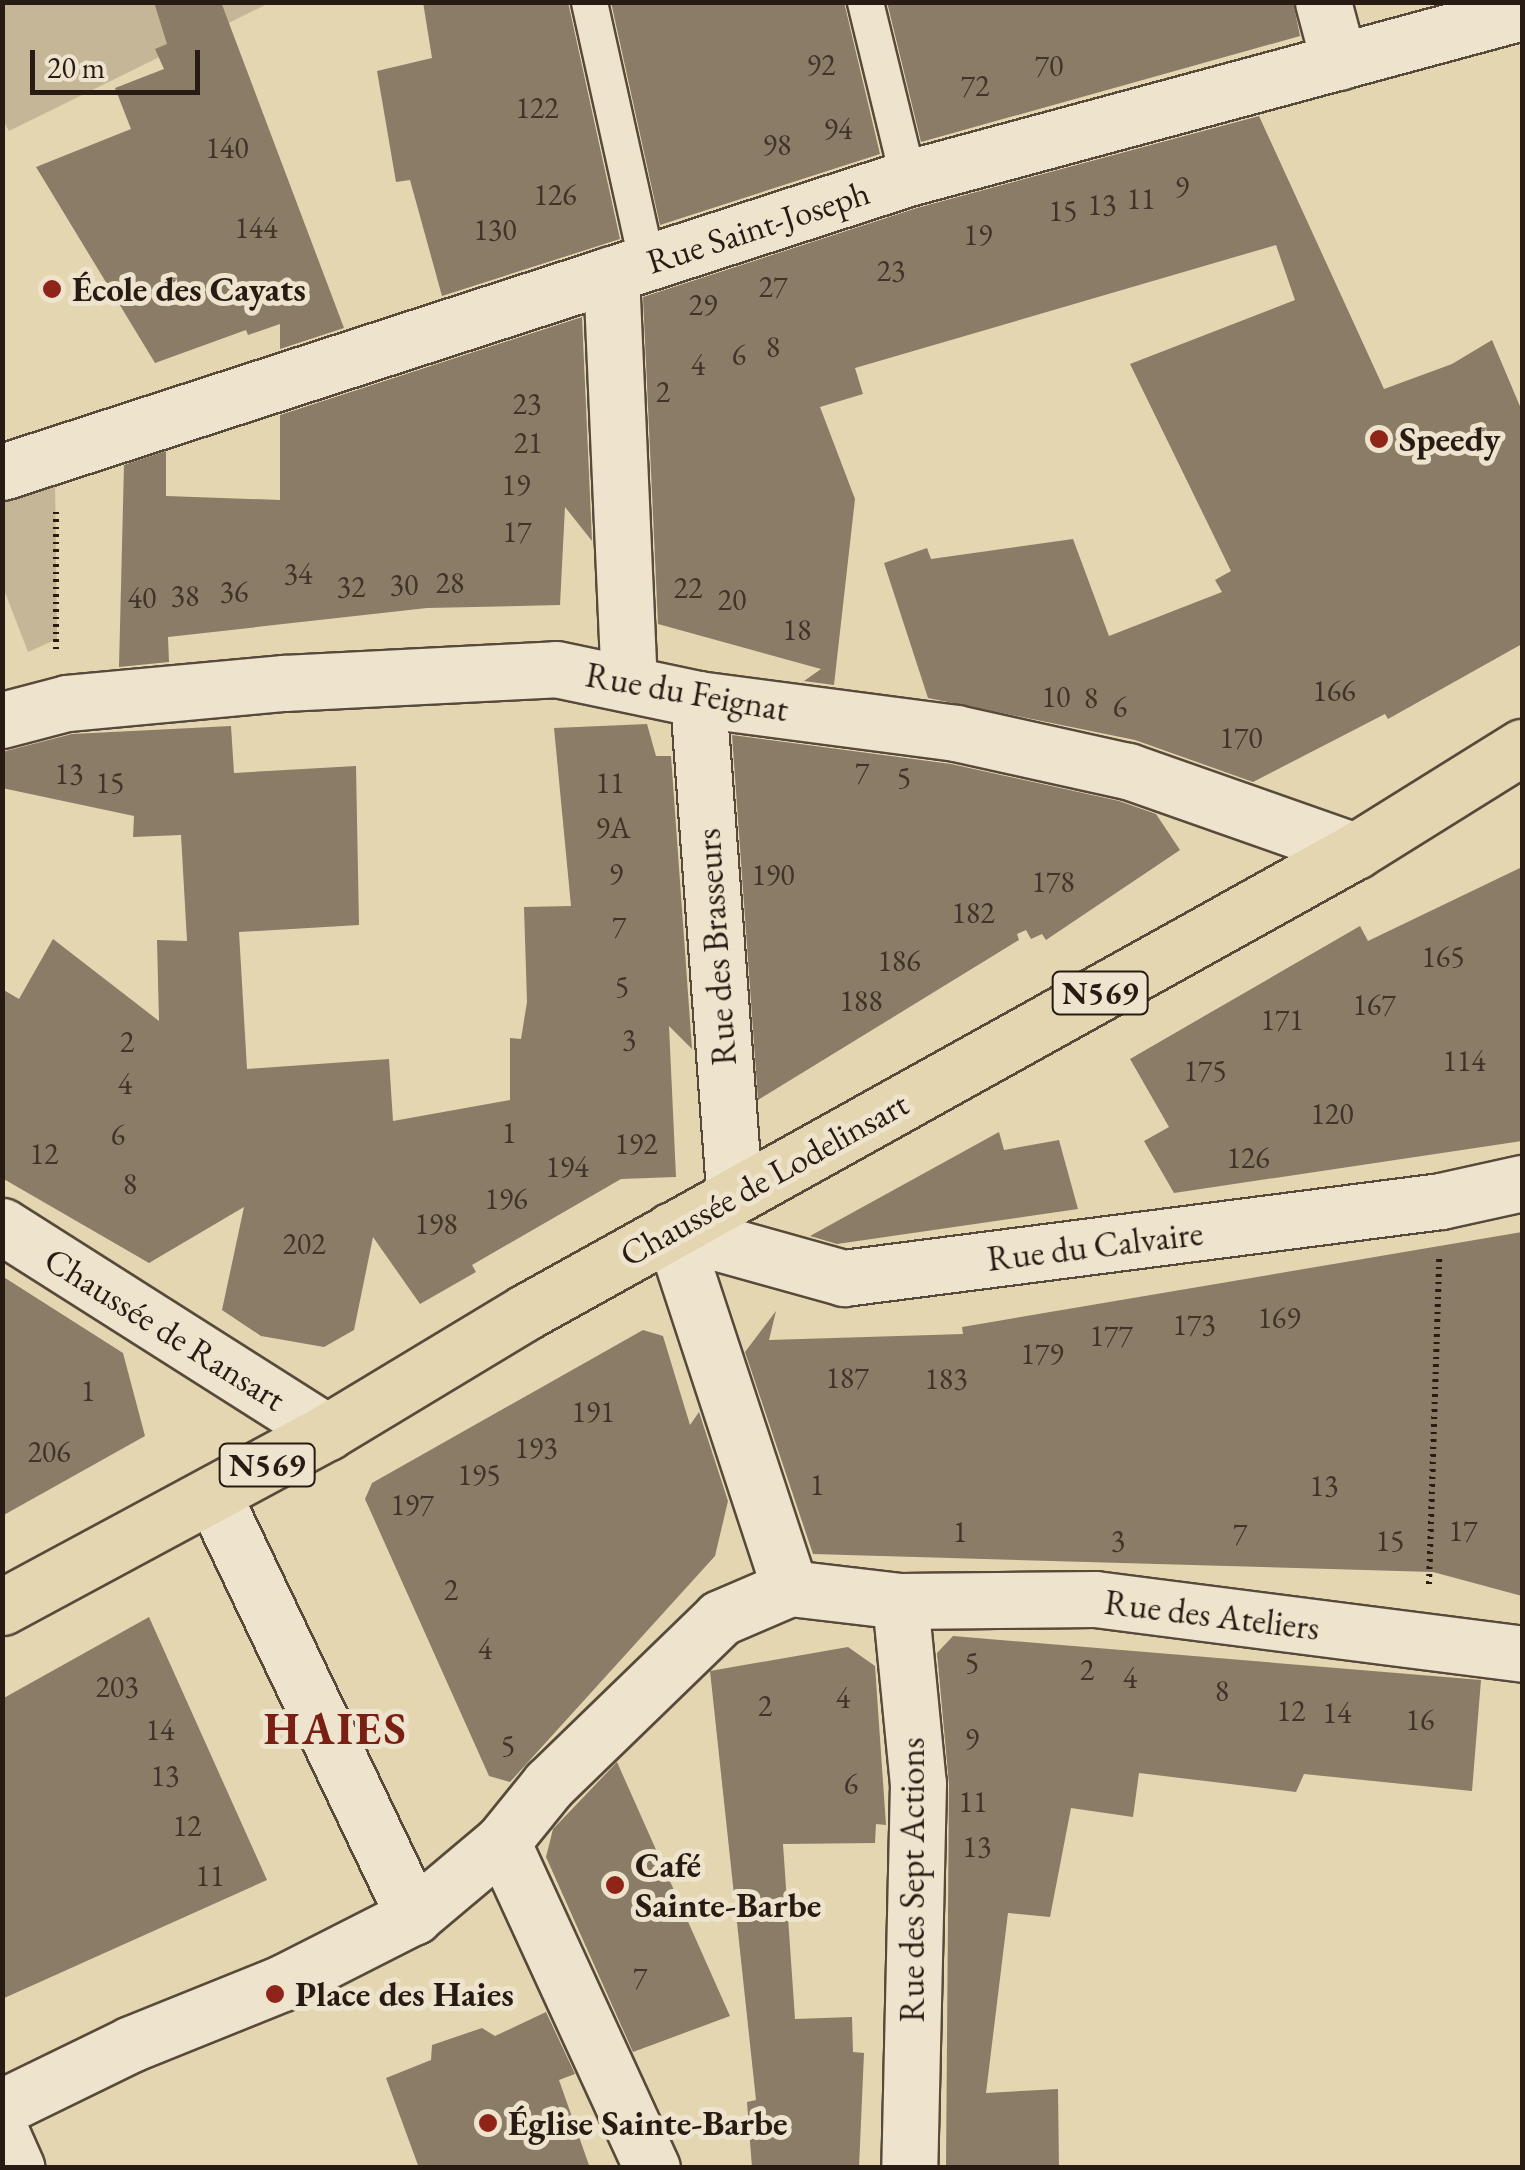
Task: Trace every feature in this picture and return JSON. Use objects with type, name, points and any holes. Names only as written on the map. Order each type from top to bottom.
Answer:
[{"type":"main road","name":"Chaussée de Lodelinsart","points":[[2,1607],[327,1432],[672,1230],[1355,851],[1520,754]]},
{"type":"street","points":[[1323,2],[1339,62]]},
{"type":"street","name":"Rue Saint-Joseph","points":[[2,472],[908,178],[1522,12]]},
{"type":"street","points":[[629,268],[630,680]]},
{"type":"street","name":"Rue du Feignat","points":[[2,720],[56,706],[284,682],[556,669],[630,680],[698,699],[956,733],[1128,771],[1355,851]]},
{"type":"street","name":"Rue des Brasseurs","points":[[698,699],[734,1196]]},
{"type":"street","name":"Rue du Calvaire","points":[[672,1230],[844,1278],[1441,1201],[1522,1183]]},
{"type":"street","name":"Chaussée de Ransart","points":[[2,1226],[327,1432]]},
{"type":"street","points":[[672,1230],[790,1588]]},
{"type":"street","points":[[213,1495],[414,1916]]},
{"type":"street","points":[[2,2107],[131,2044],[282,1983],[414,1916],[502,1842],[549,1784],[720,1618],[790,1588],[900,1601]]},
{"type":"street","name":"Rue des Ateliers","points":[[900,1601],[1094,1599],[1522,1654]]},
{"type":"street","name":"Rue des Sept Actions","points":[[900,1601],[918,1783],[908,2168]]},
{"type":"street","points":[[502,1842],[652,2168]]},
{"type":"street","points":[[2,2135],[17,2168]]},
{"type":"lane","points":[[589,2],[629,268]]},
{"type":"lane","points":[[865,2],[908,178]]},
{"type":"path","points":[[55,455],[56,706]]},
{"type":"path","points":[[1427,1642],[1441,1201]]},
{"type":"shaded area","points":[[2,3],[267,4],[9,131],[2,119]]},
{"type":"shaded area","points":[[55,477],[57,639],[28,652],[3,587],[3,496]]},
{"type":"building","points":[[154,2],[221,2],[344,328],[280,349],[280,324],[248,335],[246,330],[155,363],[36,167],[131,129],[115,88],[164,69],[155,49],[167,44]]},
{"type":"building","points":[[423,2],[568,2],[620,239],[442,296],[410,180],[396,182],[377,71],[432,58]]},
{"type":"building","points":[[611,2],[844,2],[880,154],[660,225]]},
{"type":"building","points":[[887,2],[1293,2],[1300,36],[921,142]]},
{"type":"building","points":[[1259,116],[1384,389],[1452,364],[1492,340],[1522,411],[1522,644],[1388,719],[1385,714],[1253,782],[1135,740],[928,698],[884,563],[927,548],[931,559],[1073,539],[1109,636],[1222,592],[1215,580],[1231,571],[1130,364],[1295,300],[1276,245],[855,368],[863,394],[820,407],[855,499],[834,685],[804,681],[821,669],[658,624],[643,297],[917,208]]},
{"type":"building","points":[[582,317],[592,541],[565,507],[560,605],[427,608],[168,637],[169,662],[119,667],[124,465],[166,451],[166,496],[280,500],[280,415]]},
{"type":"building","points":[[647,724],[656,756],[671,756],[692,1049],[669,1026],[676,1177],[621,1179],[472,1265],[476,1272],[420,1304],[373,1237],[354,1330],[324,1347],[261,1336],[222,1310],[244,1207],[149,1263],[2,1178],[2,989],[19,999],[53,939],[159,1021],[157,940],[187,941],[181,835],[133,837],[134,816],[2,788],[2,752],[72,734],[231,726],[234,773],[356,766],[359,925],[239,932],[247,1069],[389,1059],[393,1121],[510,1100],[510,1038],[521,1039],[527,1002],[524,907],[571,906],[554,728]]},
{"type":"building","points":[[732,735],[951,764],[1119,801],[1156,814],[1180,850],[1046,940],[1042,934],[1031,939],[1026,930],[1017,934],[1019,940],[758,1100]]},
{"type":"building","points":[[1522,867],[1522,1141],[1174,1193],[1144,1141],[1169,1127],[1130,1059],[1360,926],[1368,941]]},
{"type":"building","points":[[999,1132],[1004,1150],[1059,1140],[1078,1209],[837,1244],[810,1236]]},
{"type":"building","points":[[1522,1232],[1522,1596],[1433,1572],[813,1554],[745,1352],[776,1311],[769,1340],[963,1334],[962,1327]]},
{"type":"building","points":[[2,1276],[123,1353],[145,1436],[2,1516]]},
{"type":"building","points":[[643,1330],[663,1336],[690,1425],[699,1412],[728,1501],[715,1556],[510,1782],[489,1776],[365,1499],[372,1483]]},
{"type":"building","points":[[149,1617],[267,1880],[2,1999],[2,1699]]},
{"type":"building","points":[[953,1636],[1481,1680],[1472,1791],[1304,1774],[1296,1792],[1139,1773],[1133,1817],[1071,1808],[1050,1917],[1008,1913],[986,2093],[1058,2089],[1059,2168],[946,2168],[949,1784],[937,1653]]},
{"type":"building","points":[[848,1647],[875,1666],[886,1825],[876,1824],[875,1843],[783,1844],[795,2019],[852,2017],[853,2052],[864,2053],[859,2168],[752,2168],[747,2102],[756,2100],[710,1671]]},
{"type":"building","points":[[617,1762],[730,2016],[633,2052],[546,1857],[553,1829]]},
{"type":"building","name":"Église Sainte-Barbe","points":[[546,2012],[575,2074],[559,2080],[590,2168],[419,2168],[386,2078],[431,2060],[432,2045],[482,2028],[495,2036]]},
{"type":"place","name":"École des Cayats","points":[[52,289]]},
{"type":"place","name":"Speedy","points":[[1379,439]]},
{"type":"place","name":"Café Sainte-Barbe","points":[[615,1885]]},
{"type":"place","name":"Place des Haies","points":[[275,1994]]},
{"type":"place","name":"Église Sainte-Barbe","points":[[488,2123]]},
{"type":"district","name":"HAIES","points":[[336,1729]]}]
